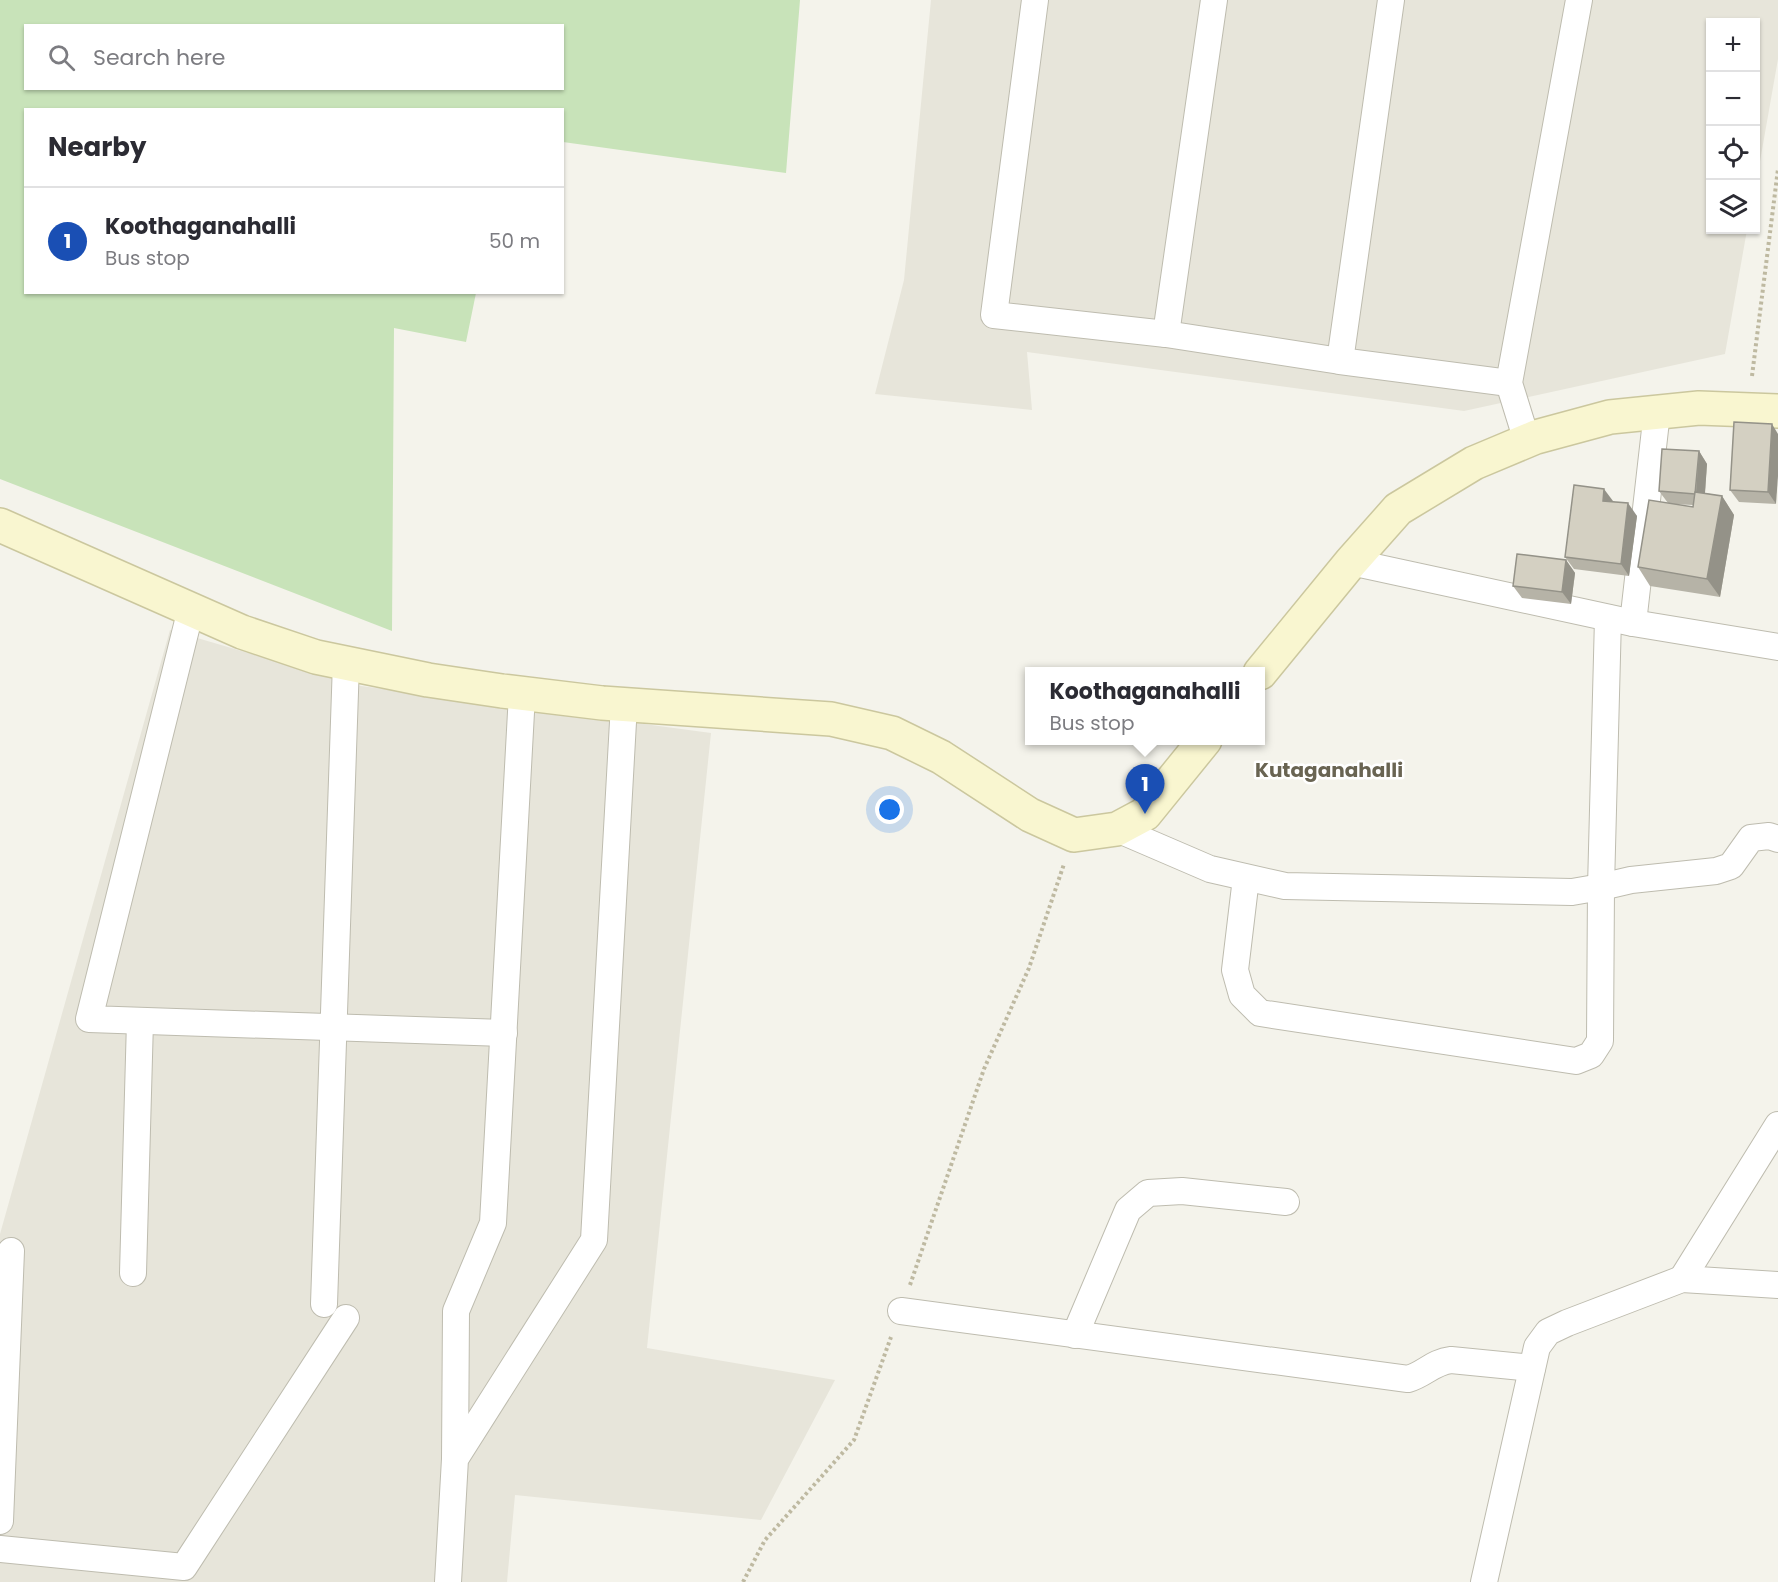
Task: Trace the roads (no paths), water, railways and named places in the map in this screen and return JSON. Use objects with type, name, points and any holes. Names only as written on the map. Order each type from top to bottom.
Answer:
[{"type":"street","points":[[1035,0],[994,315],[1166,334],[1341,361],[1509,383]]},
{"type":"street","points":[[1166,334],[1215,0]]},
{"type":"street","points":[[1341,361],[1391,0]]},
{"type":"street","points":[[1527,441],[1509,383],[1579,0]]},
{"type":"street","points":[[1265,667],[1351,562],[1398,509],[1474,463],[1527,441],[1610,417],[1699,408],[1763,411]]},
{"type":"street","points":[[1633,623],[1657,412]]},
{"type":"street","points":[[0,525],[242,632],[316,657],[428,680],[522,693],[624,704],[831,719],[892,733],[941,757],[1030,815],[1074,835],[1117,830],[1145,814],[1202,745]]},
{"type":"street","points":[[1351,562],[1633,623],[1778,647]]},
{"type":"street","points":[[191,609],[89,1019],[504,1033]]},
{"type":"street","points":[[1246,878],[1235,970],[1242,996],[1260,1013],[1576,1061],[1591,1055],[1600,1041],[1601,888],[1608,618]]},
{"type":"street","points":[[324,1304],[346,663]]},
{"type":"street","points":[[448,1582],[455,1459],[456,1311],[493,1223],[522,693]]},
{"type":"street","points":[[455,1459],[594,1240],[624,704]]},
{"type":"street","points":[[1117,830],[1210,869],[1285,886],[1572,892],[1601,888],[1631,880],[1716,871],[1731,866],[1751,837],[1768,836],[1778,840]]},
{"type":"street","points":[[133,1273],[140,1021]]},
{"type":"street","points":[[1682,1279],[1778,1125]]},
{"type":"street","points":[[1075,1335],[1128,1210],[1148,1193],[1182,1191],[1286,1202]]},
{"type":"street","points":[[0,1521],[10,1251]]},
{"type":"street","points":[[1484,1582],[1537,1347],[1548,1332],[1682,1279],[1778,1285]]},
{"type":"street","points":[[901,1311],[1408,1379],[1418,1376],[1439,1361],[1451,1360],[1532,1368]]},
{"type":"street","points":[[0,1548],[184,1567],[346,1318]]},
{"type":"place","name":"Koothaganahalli","points":[[1145,814]]},
{"type":"district","name":"Kutaganahalli","points":[[1329,770]]}]
